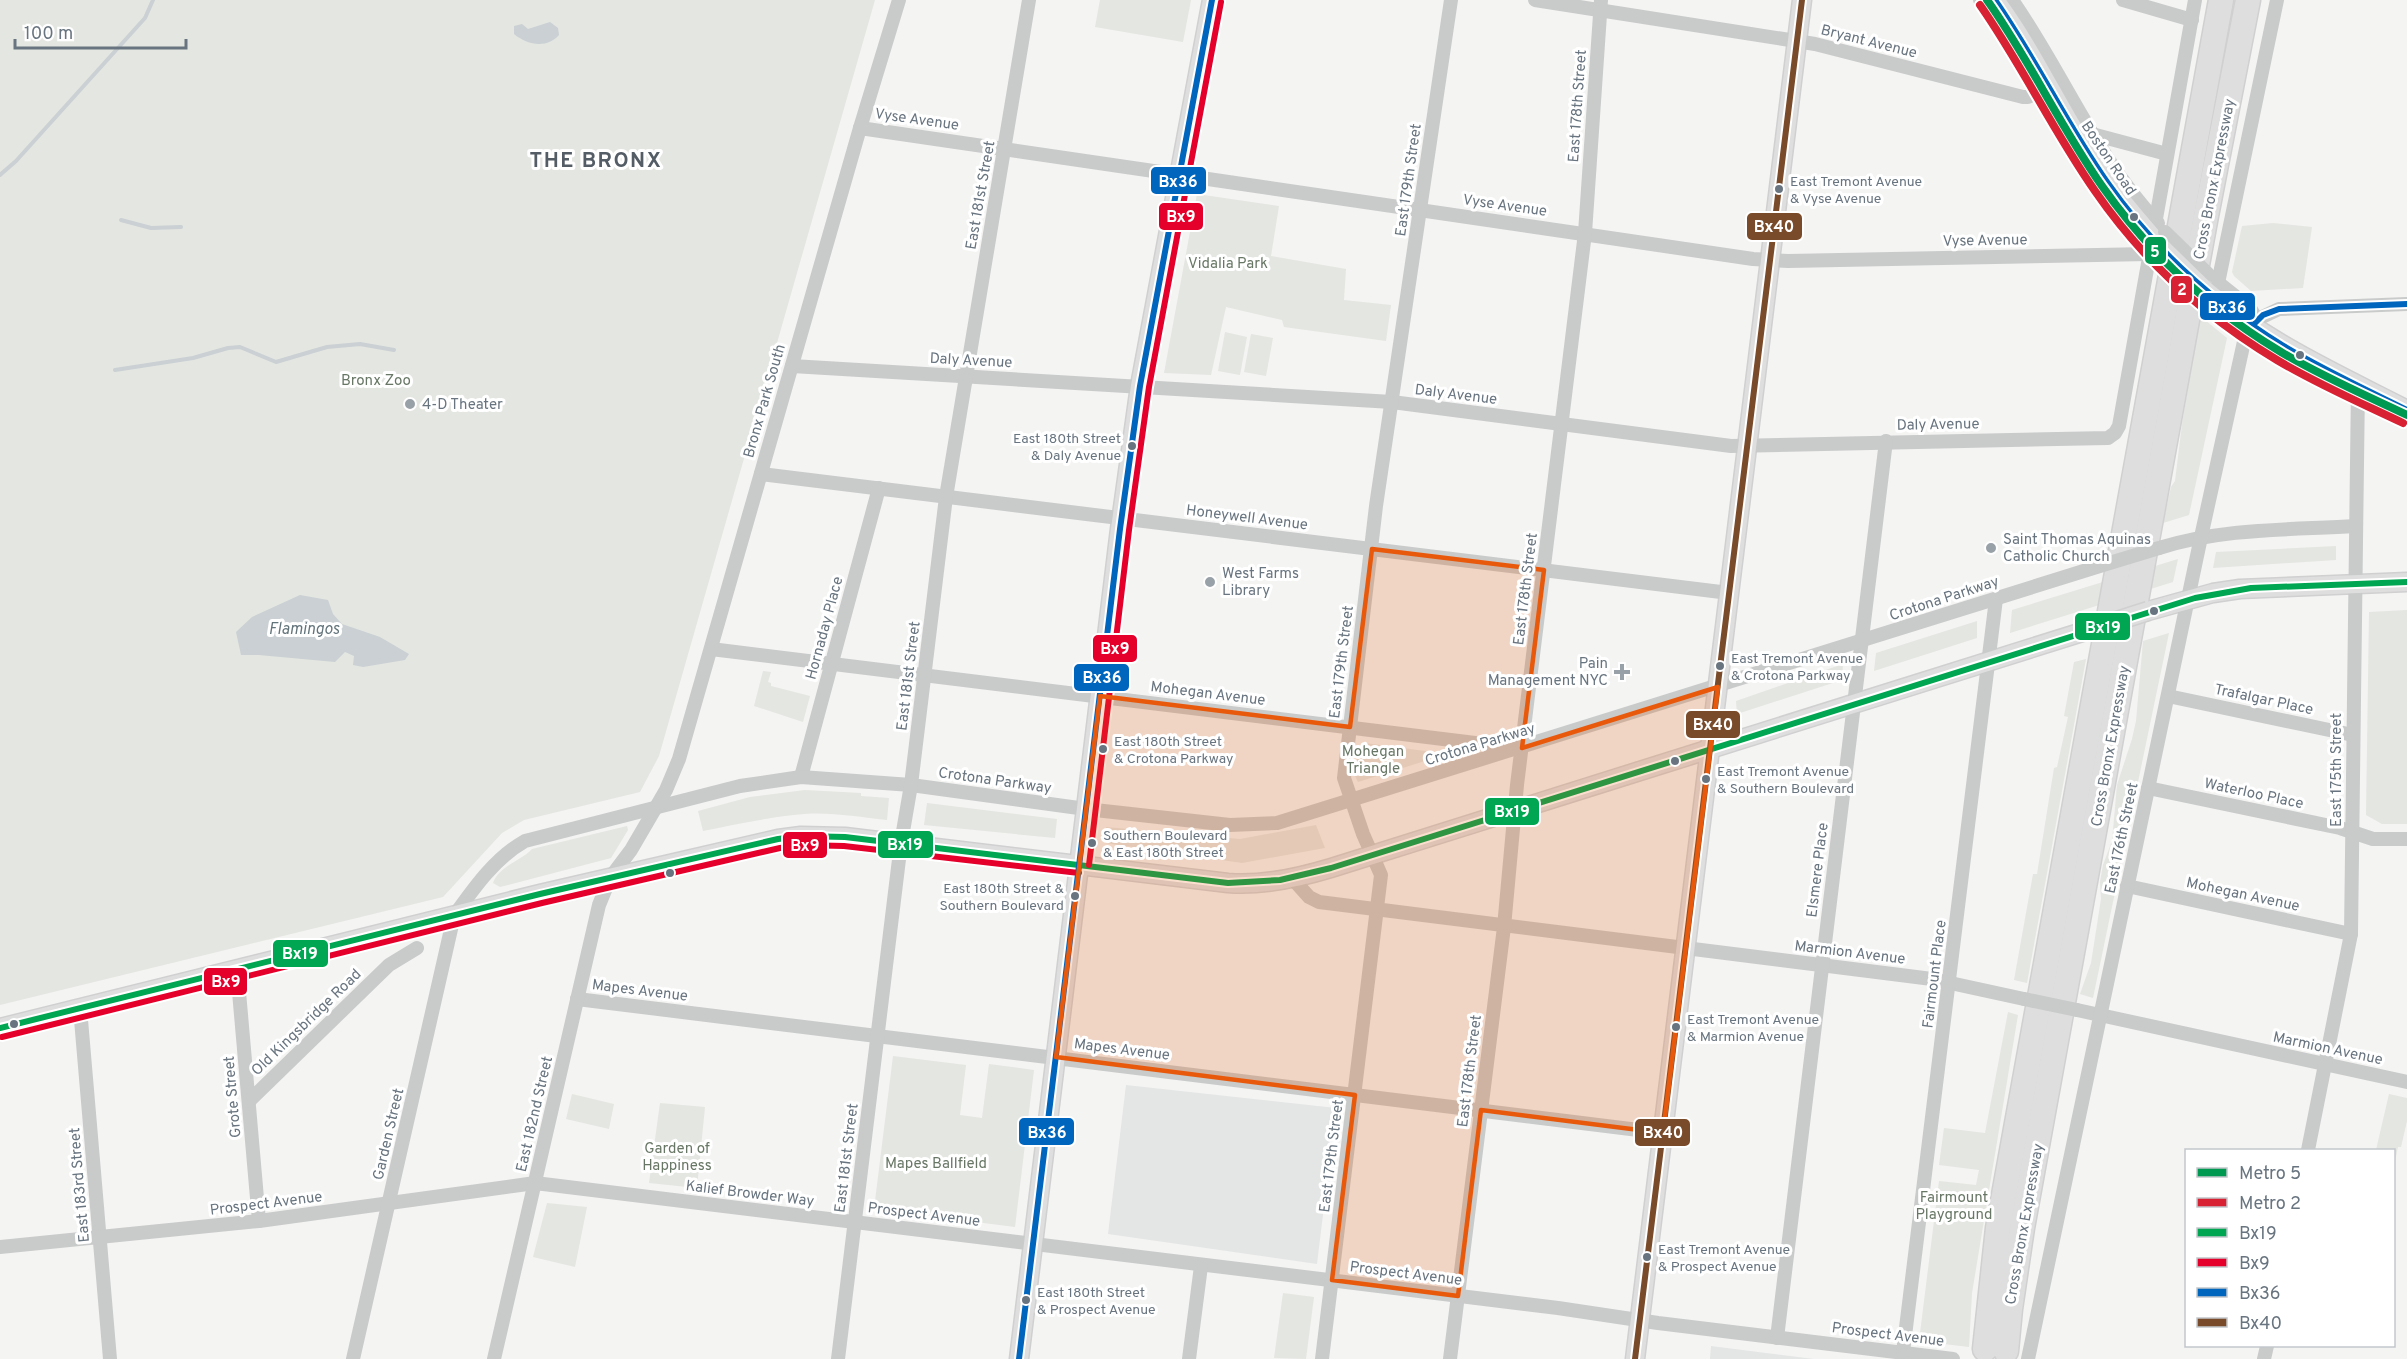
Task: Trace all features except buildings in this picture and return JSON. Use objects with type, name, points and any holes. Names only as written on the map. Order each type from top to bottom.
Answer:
[{"type":"highway","name":"Cross Bronx Expressway","points":[[2006,1353],[1992,1269],[2000,1217],[2221,0]]},
{"type":"highway","name":"Cross Bronx Expressway","points":[[2006,1353],[2014,1278],[2029,1192],[2201,244],[2249,6]]},
{"type":"main road","points":[[1019,1359],[1140,386],[1212,0]]},
{"type":"main road","points":[[1635,1359],[1802,0]]},
{"type":"main road","name":"Boston Road","points":[[1995,0],[2017,33],[2043,90],[2066,103],[2099,171],[2124,205],[2157,242],[2208,287],[2303,358],[2407,410]]},
{"type":"main road","points":[[0,1028],[778,839],[823,836],[901,843],[1240,884],[1292,878],[2188,600],[2240,589],[2407,582]]},
{"type":"street","name":"Bronx Park South","points":[[610,878],[631,850],[666,790],[679,759],[898,0]]},
{"type":"street","name":"East 181st Street","points":[[838,1359],[946,496],[1029,0]]},
{"type":"street","name":"East 179th Street","points":[[1322,1359],[1381,875],[1351,802],[1344,778],[1392,402],[1451,0]]},
{"type":"street","name":"Bryant Avenue","points":[[1535,0],[1601,5],[1797,40],[2023,97],[2043,90]]},
{"type":"street","name":"Boston Road","points":[[1980,0],[2043,90],[2065,143],[2079,159],[2099,171]]},
{"type":"street","name":"Boston Road","points":[[2012,0],[2066,103],[2092,134],[2126,185],[2157,242]]},
{"type":"street","points":[[2123,0],[2192,20]]},
{"type":"street","points":[[2157,242],[2167,154],[2195,0]]},
{"type":"street","points":[[2208,287],[2277,0]]},
{"type":"street","name":"East 178th Street","points":[[1450,1359],[1504,927],[1522,748],[1585,233],[1601,5]]},
{"type":"street","name":"Vyse Avenue","points":[[860,128],[1770,260],[2157,242]]},
{"type":"street","points":[[2092,134],[2167,154]]},
{"type":"street","name":"Daly Avenue","points":[[792,366],[1392,402],[1731,446],[2102,438],[2115,433],[2119,426],[2157,242]]},
{"type":"street","points":[[2255,323],[2270,311],[2279,309],[2407,304]]},
{"type":"street","name":"East 176th Street","points":[[2006,1353],[2100,1015],[2245,337],[2255,323]]},
{"type":"street","name":"East 175th Street","points":[[2308,1149],[2351,934],[2358,385]]},
{"type":"street","name":"Elsmere Place","points":[[1776,1338],[1886,441]]},
{"type":"street","name":"Honeywell Avenue","points":[[760,474],[1729,593]]},
{"type":"street","name":"Hornaday Place","points":[[801,777],[879,488]]},
{"type":"street","name":"Crotona Parkway","points":[[454,916],[481,879],[516,846],[525,841],[740,786],[801,777],[911,785],[1086,809],[1230,825],[1252,826],[1288,821],[2159,548],[2201,537],[2247,531],[2355,526]]},
{"type":"street","name":"Fairmount Place","points":[[1904,1352],[1996,599]]},
{"type":"street","name":"Mohegan Avenue","points":[[711,649],[1522,748]]},
{"type":"street","name":"Trafalgar Place","points":[[2168,696],[2353,735]]},
{"type":"street","name":"Waterloo Place","points":[[2148,788],[2340,828],[2373,839],[2407,839]]},
{"type":"street","name":"East 182nd Street","points":[[494,1359],[599,905],[610,878]]},
{"type":"street","name":"Marmion Avenue","points":[[1292,878],[1315,901],[1504,927],[1949,982],[2407,1082]]},
{"type":"street","name":"Mohegan Avenue","points":[[2127,886],[2351,934]]},
{"type":"street","name":"Garden Street","points":[[353,1359],[454,916]]},
{"type":"street","name":"Old Kingsbridge Road","points":[[249,1101],[389,965],[417,948]]},
{"type":"street","name":"Grote Street","points":[[237,969],[259,1221]]},
{"type":"street","name":"Mapes Avenue","points":[[577,999],[1663,1133]]},
{"type":"street","name":"East 183rd Street","points":[[80,1008],[110,1359]]},
{"type":"street","name":"Prospect Avenue","points":[[0,1247],[259,1221],[535,1184]]},
{"type":"street","name":"Kalief Browder Way","points":[[535,1184],[855,1222]]},
{"type":"street","name":"Prospect Avenue","points":[[855,1222],[1953,1359]]},
{"type":"street","points":[[1190,1359],[1201,1266]]},
{"type":"highlighted area","points":[[1372,549],[1544,570],[1522,748],[1718,687],[1663,1133],[1481,1110],[1458,1296],[1332,1280],[1355,1095],[1056,1057],[1100,696],[1350,727]]},
{"type":"shaded area","points":[[1126,1085],[1336,1108],[1317,1264],[1108,1234]]},
{"type":"shaded area","points":[[1711,1346],[1814,1359],[1710,1359]]},
{"type":"green space","name":"Bronx Zoo","points":[[0,0],[875,0],[659,756],[640,792],[524,820],[502,833],[443,897],[0,1005]]},
{"type":"green space","points":[[1100,0],[1191,0],[1183,42],[1095,27]]},
{"type":"green space","name":"Vidalia Park","points":[[1197,194],[1279,206],[1271,256],[1346,269],[1344,300],[1391,305],[1386,341],[1284,327],[1282,320],[1226,307],[1211,375],[1164,373]]},
{"type":"green space","points":[[2273,223],[2312,227],[2303,288],[2251,291],[2232,272],[2242,226]]},
{"type":"green space","points":[[2200,316],[2227,338],[2189,515],[2163,523],[2171,487],[2175,481]]},
{"type":"green space","points":[[1225,332],[1247,337],[1240,375],[1218,371]]},
{"type":"green space","points":[[1251,334],[1273,338],[1266,376],[1244,372]]},
{"type":"green space","points":[[2336,546],[2336,560],[2213,568],[2216,552]]},
{"type":"green space","points":[[2178,559],[2173,582],[2010,633],[2012,610]]},
{"type":"green space","points":[[2407,610],[2407,824],[2382,824],[2366,815],[2369,612]]},
{"type":"green space","points":[[1977,621],[1977,638],[1874,671],[1876,653]]},
{"type":"green space","points":[[2169,633],[2093,998],[2080,994],[2091,963],[2101,899],[2100,882],[2103,865],[2112,841],[2117,785],[2136,721],[2143,641]]},
{"type":"green space","points":[[2086,659],[2027,983],[2014,980],[2033,874],[2037,874],[2054,768],[2057,767],[2068,717],[2064,716],[2074,662]]},
{"type":"green space","points":[[1843,664],[1842,680],[1737,714],[1736,701]]},
{"type":"green space","points":[[763,671],[771,672],[768,682],[771,686],[810,696],[803,722],[754,706]]},
{"type":"green space","name":"Mohegan Triangle","points":[[1365,743],[1440,753],[1441,756],[1358,782],[1355,776],[1359,748]]},
{"type":"green space","points":[[805,790],[861,793],[861,796],[889,798],[887,820],[835,814],[804,814],[703,831],[698,811],[750,797]]},
{"type":"green space","points":[[927,803],[1057,819],[1055,838],[924,825]]},
{"type":"green space","points":[[1316,825],[1325,848],[1242,863],[1105,843],[1106,827],[1240,839]]},
{"type":"green space","points":[[627,826],[628,830],[611,858],[500,887],[493,883],[500,872],[532,849]]},
{"type":"green space","name":"Fairmount Playground","points":[[2008,1012],[2018,1015],[1972,1293],[1969,1347],[1919,1341],[1939,1181],[1976,1185],[1979,1170],[1939,1165],[1944,1128],[1985,1133]]},
{"type":"green space","name":"Mapes Ballfield","points":[[893,1056],[966,1065],[960,1115],[982,1118],[989,1064],[1034,1070],[1015,1227],[874,1209]]},
{"type":"green space","points":[[572,1094],[614,1104],[609,1129],[566,1119]]},
{"type":"green space","points":[[2389,1094],[2407,1098],[2407,1121],[2395,1161],[2395,1149],[2376,1149]]},
{"type":"green space","name":"Garden of Happiness","points":[[660,1103],[705,1107],[697,1188],[649,1183]]},
{"type":"green space","points":[[547,1203],[587,1207],[575,1267],[533,1257]]},
{"type":"green space","points":[[1283,1293],[1314,1297],[1306,1359],[1274,1358]]},
{"type":"water","points":[[550,22],[558,28],[559,35],[543,44],[525,41],[514,34],[514,26],[522,24],[528,29]]},
{"type":"water","name":"Flamingos","points":[[300,595],[328,600],[333,614],[342,624],[380,637],[409,654],[405,660],[363,667],[353,665],[354,656],[345,652],[335,662],[241,655],[236,632],[252,617]]},
{"type":"waterway","points":[[0,175],[16,161],[145,18],[153,0]]},
{"type":"waterway","points":[[121,220],[151,228],[181,227]]},
{"type":"waterway","points":[[115,370],[193,358],[240,347],[276,362],[327,347],[360,344],[394,350]]},
{"type":"metro line","name":"5","points":[[1987,0],[2102,186],[2120,211],[2161,257],[2206,299],[2255,336],[2312,369],[2407,415]]},
{"type":"metro line","name":"2","points":[[1980,5],[2095,191],[2113,216],[2154,263],[2200,306],[2250,343],[2308,377],[2403,423]]},
{"type":"transit line","name":"Bx36","points":[[1019,1359],[1120,529],[1140,386],[1212,0]]},
{"type":"transit line","name":"Bx40","points":[[1635,1359],[1802,0]]},
{"type":"transit line","name":"Bx36","points":[[1995,0],[2107,182],[2165,252],[2209,292],[2257,329],[2312,362],[2407,410]]},
{"type":"transit line","name":"Bx9","points":[[1089,865],[1129,530],[1149,387],[1221,2]]},
{"type":"transit line","name":"Bx36","points":[[2252,326],[2263,315],[2279,309],[2407,304]]},
{"type":"transit line","name":"Bx19","points":[[0,1028],[540,894],[778,839],[801,836],[845,837],[1228,883],[1280,880],[1331,868],[2195,598],[2251,588],[2407,582]]},
{"type":"transit line","name":"Bx9","points":[[2,1037],[542,903],[780,848],[801,845],[844,846],[1079,873]]},
{"type":"place","name":"East Tremont Avenue & Vyse Avenue","points":[[1779,189]]},
{"type":"place","name":"4-D Theater","points":[[410,404]]},
{"type":"place","name":"East 180th Street & Daly Avenue","points":[[1132,446]]},
{"type":"place","name":"Saint Thomas Aquinas Catholic Church","points":[[1991,548]]},
{"type":"place","name":"West Farms Library","points":[[1210,582]]},
{"type":"place","name":"East Tremont Avenue & Crotona Parkway","points":[[1720,666]]},
{"type":"place","name":"Pain Management NYC","points":[[1622,672]]},
{"type":"place","name":"East 180th Street & Crotona Parkway","points":[[1103,749]]},
{"type":"place","name":"East Tremont Avenue & Southern Boulevard","points":[[1706,779]]},
{"type":"place","name":"Southern Boulevard & East 180th Street","points":[[1092,843]]},
{"type":"place","name":"East 180th Street & Southern Boulevard","points":[[1075,896]]},
{"type":"place","name":"East Tremont Avenue & Marmion Avenue","points":[[1676,1027]]},
{"type":"place","name":"East Tremont Avenue & Prospect Avenue","points":[[1647,1257]]},
{"type":"place","name":"East 180th Street & Prospect Avenue","points":[[1026,1300]]},
{"type":"district","name":"THE BRONX","points":[[596,160]]}]
